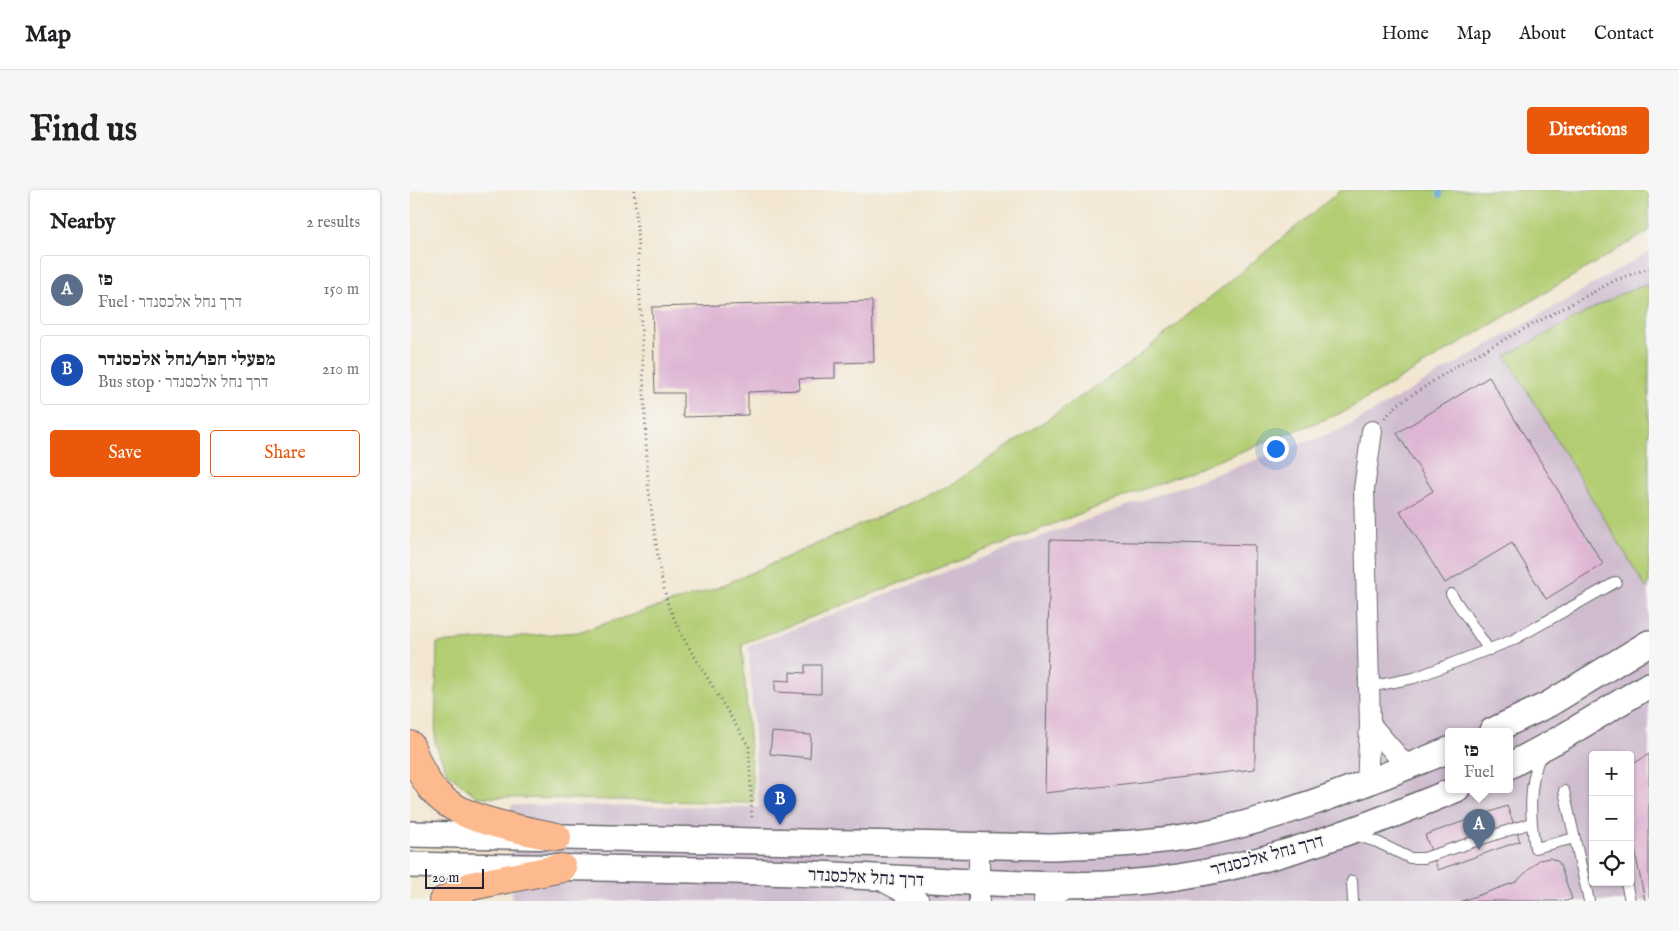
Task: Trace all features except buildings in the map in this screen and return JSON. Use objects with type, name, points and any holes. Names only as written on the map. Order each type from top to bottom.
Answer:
[{"type":"highway","points":[[410,745],[422,773],[433,790],[459,810],[479,818],[557,837]]},
{"type":"highway","points":[[443,901],[471,886],[562,868]]},
{"type":"street","points":[[1366,783],[1370,724],[1364,489],[1372,431]]},
{"type":"street","points":[[1498,728],[1549,704],[1649,643]]},
{"type":"street","points":[[1513,764],[1649,685]]},
{"type":"street","points":[[1370,724],[1407,767]]},
{"type":"street","name":"דרך נחל אלכסנדר","points":[[410,834],[980,846],[1049,847],[1105,845],[1200,834],[1282,813],[1366,783],[1445,752]]},
{"type":"street","name":"דרך נחל אלכסנדר","points":[[410,865],[756,871],[875,877],[979,892],[1071,885],[1137,883],[1237,866],[1272,856],[1372,824],[1447,793]]},
{"type":"street","points":[[979,892],[980,846]]},
{"type":"street","points":[[875,877],[919,901]]},
{"type":"street","points":[[1043,901],[1071,885]]},
{"type":"lane","points":[[1369,687],[1414,678],[1489,650],[1512,640],[1616,582]]},
{"type":"lane","points":[[1451,594],[1489,650]]},
{"type":"lane","points":[[1543,748],[1535,766],[1530,801],[1535,848],[1575,838]]},
{"type":"lane","points":[[1564,791],[1589,901]]},
{"type":"lane","points":[[1346,832],[1377,842],[1410,858],[1424,858],[1531,824]]},
{"type":"lane","points":[[1352,881],[1353,901]]},
{"type":"lane","points":[[1627,886],[1630,901]]},
{"type":"path","points":[[634,190],[638,228],[648,485],[660,571],[668,602],[681,634],[749,747],[752,841]]},
{"type":"path","points":[[1372,431],[1398,404],[1466,360],[1616,280],[1649,268]]},
{"type":"shaded area","points":[[1649,252],[1649,901],[512,901],[511,805],[758,807],[749,646],[1006,549],[1345,428]]},
{"type":"green space","points":[[1341,190],[1649,190],[1649,231],[1344,412],[742,644],[754,803],[477,797],[447,772],[435,743],[437,643],[578,632],[714,589],[951,485],[1130,363]]},
{"type":"green space","points":[[1649,284],[1649,585],[1646,588],[1506,356],[1618,295]]},
{"type":"waterway","points":[[1440,190],[1440,195]]},
{"type":"place","name":"מפעלי חפר/נחל אלכסנדר","points":[[780,825]]},
{"type":"place","name":"פז","points":[[1479,850]]}]
